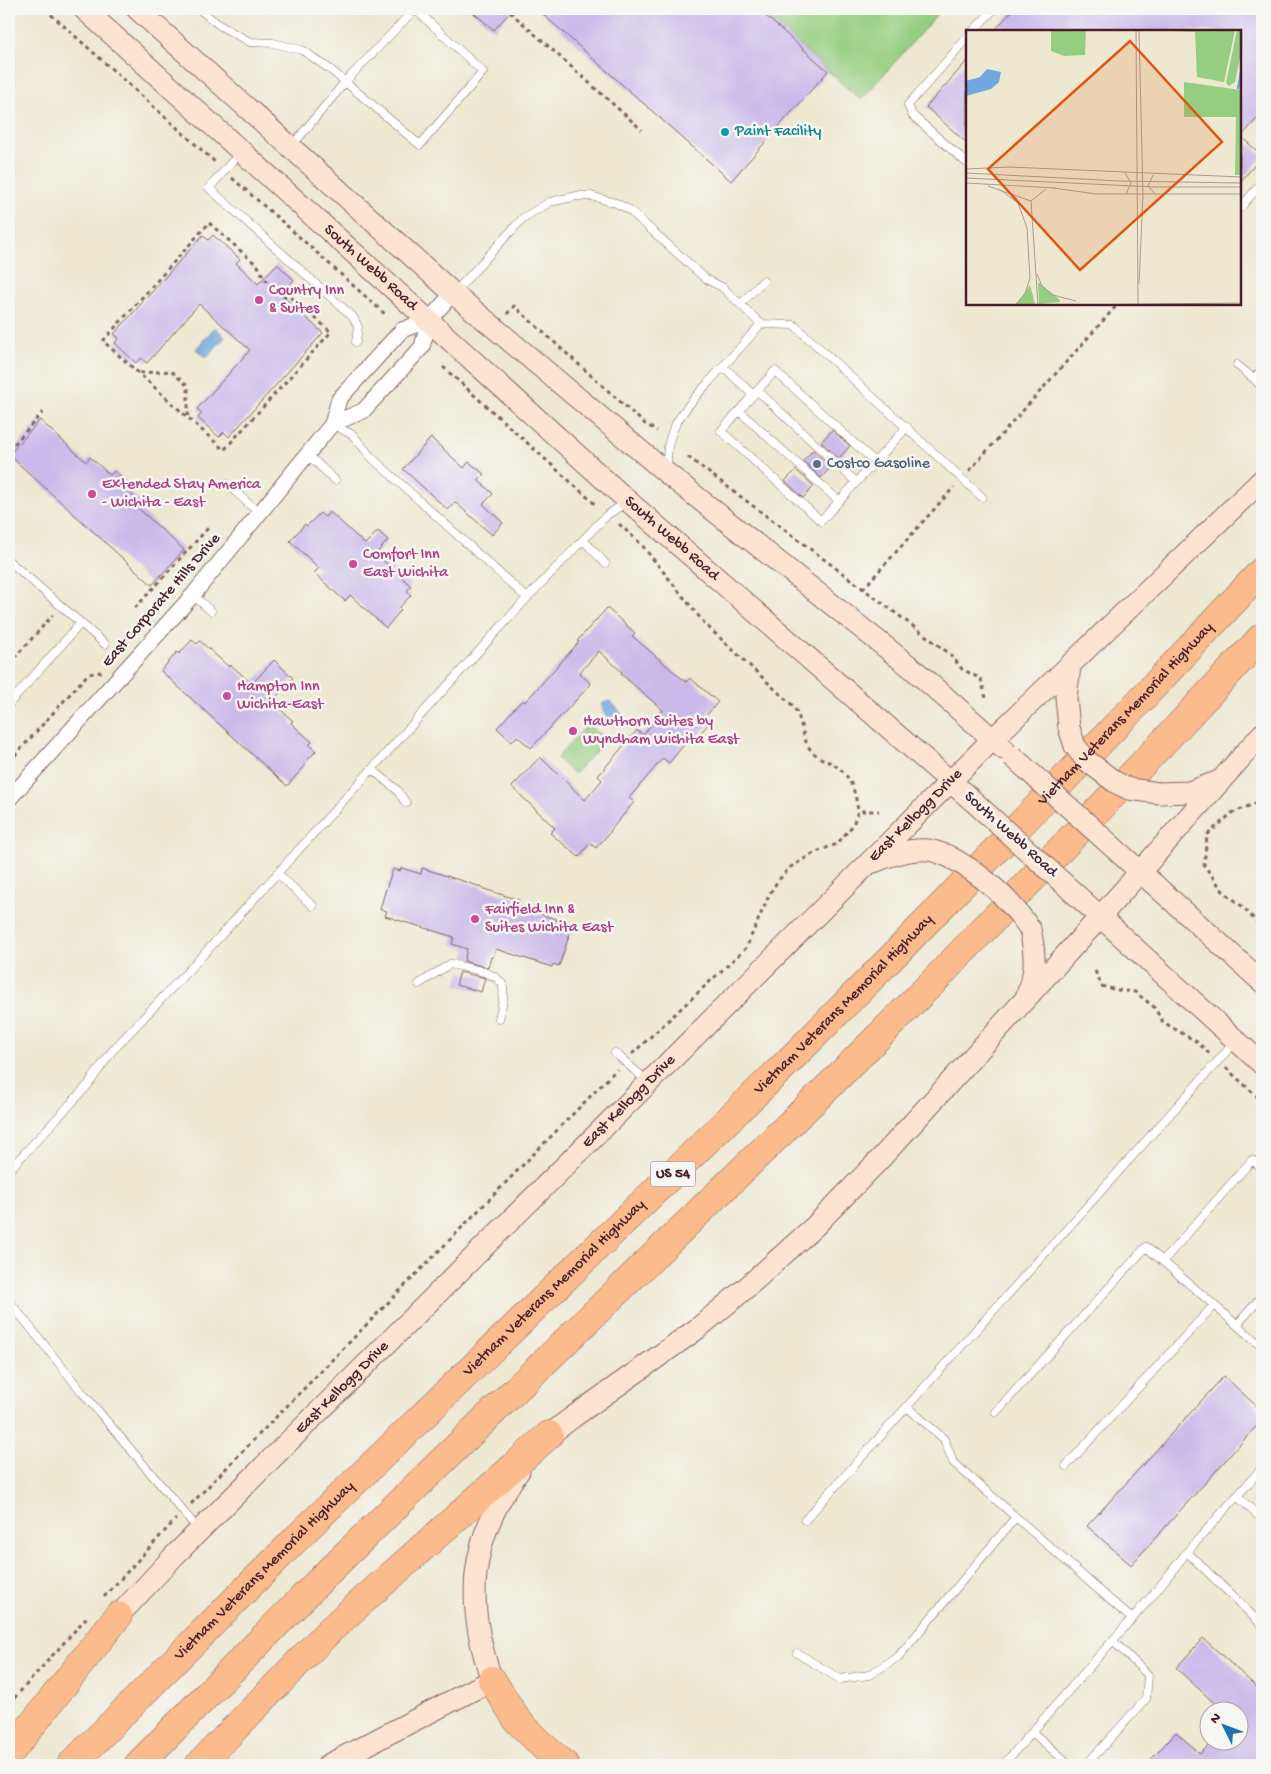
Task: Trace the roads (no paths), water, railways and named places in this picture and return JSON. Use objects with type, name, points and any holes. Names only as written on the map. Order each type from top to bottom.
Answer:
[{"type":"highway","name":"Vietnam Veterans Memorial Highway","points":[[71,1765],[306,1530],[798,1052],[980,866],[1262,571]]},
{"type":"highway","name":"US 54","points":[[138,1765],[332,1567],[828,1087],[934,981],[1156,750],[1262,636]]},
{"type":"highway","points":[[199,1765],[330,1630],[549,1435]]},
{"type":"highway","points":[[9,1754],[104,1609]]},
{"type":"highway","points":[[492,1680],[518,1720],[544,1748],[564,1765]]},
{"type":"main road","name":"South Webb Road","points":[[84,9],[628,501],[974,802],[1262,1064]]},
{"type":"main road","points":[[137,9],[453,293],[669,475],[892,652],[993,739],[1262,982]]},
{"type":"main road","name":"East Kellogg Drive","points":[[9,1735],[104,1609],[200,1531],[993,739],[1070,667],[1262,480]]},
{"type":"main road","points":[[1070,667],[1066,697],[1069,728],[1075,746],[1086,760],[1108,778],[1128,789],[1159,793],[1189,792],[1221,780]]},
{"type":"main road","points":[[328,1765],[492,1680],[478,1636],[474,1589],[480,1546],[488,1524],[509,1484],[549,1435],[697,1329],[781,1258],[815,1226],[862,1178],[1100,917],[1262,734]]},
{"type":"main road","points":[[870,863],[890,855],[908,851],[929,850],[948,856],[972,870],[996,888],[1021,915],[1030,929],[1035,961],[1033,975],[1023,1001]]},
{"type":"street","name":"East Corporate Hills Drive","points":[[9,799],[193,595],[332,424],[363,411],[422,347],[429,320],[453,293]]},
{"type":"street","points":[[332,424],[339,399],[402,330],[429,320]]},
{"type":"lane","points":[[199,9],[219,26],[250,42],[273,43],[302,50],[345,82],[420,145],[483,72],[415,9],[345,82],[292,147]]},
{"type":"lane","points":[[974,30],[994,9]]},
{"type":"lane","points":[[966,39],[908,105],[912,114],[966,162]]},
{"type":"lane","points":[[242,151],[209,188],[352,317],[358,327],[356,342]]},
{"type":"lane","points":[[1241,207],[1262,183]]},
{"type":"lane","points":[[453,293],[523,218],[557,200],[577,196],[591,196],[616,203],[628,209],[706,279],[722,287],[761,324],[794,325],[982,496]]},
{"type":"lane","points":[[741,304],[763,281]]},
{"type":"lane","points":[[669,475],[667,452],[669,442],[682,412],[761,324]]},
{"type":"lane","points":[[1237,364],[1262,387]]},
{"type":"lane","points":[[723,366],[856,482]]},
{"type":"lane","points":[[1254,379],[1262,369]]},
{"type":"lane","points":[[875,462],[775,371],[721,431],[821,521],[875,462],[906,427]]},
{"type":"lane","points":[[739,411],[839,501]]},
{"type":"lane","points":[[332,424],[352,435],[371,457],[527,598]]},
{"type":"lane","points":[[307,454],[335,480]]},
{"type":"lane","points":[[227,484],[260,514]]},
{"type":"lane","points":[[9,1170],[88,1085],[112,1052],[205,953],[527,598],[607,515],[628,501]]},
{"type":"lane","points":[[583,540],[605,563]]},
{"type":"lane","points":[[9,561],[105,644]]},
{"type":"lane","points":[[193,595],[211,611]]},
{"type":"lane","points":[[9,704],[80,624]]},
{"type":"lane","points":[[372,769],[397,790],[406,803]]},
{"type":"lane","points":[[277,874],[313,906]]},
{"type":"lane","points":[[419,984],[450,964],[495,976],[503,984],[504,994],[499,1019]]},
{"type":"lane","points":[[805,1520],[1236,1041]]},
{"type":"lane","points":[[615,1053],[649,1083]]},
{"type":"lane","points":[[1163,1261],[1252,1160],[1262,1168]]},
{"type":"lane","points":[[996,1412],[1146,1247],[1262,1347]]},
{"type":"lane","points":[[1237,1325],[1262,1296]]},
{"type":"lane","points":[[9,1301],[82,1392],[200,1531]]},
{"type":"lane","points":[[1066,1466],[1214,1305]]},
{"type":"lane","points":[[907,1407],[944,1439],[953,1462],[1132,1619]]},
{"type":"lane","points":[[1003,1765],[1262,1468]]},
{"type":"lane","points":[[1238,1496],[1262,1519]]},
{"type":"lane","points":[[797,1653],[840,1678],[869,1675],[898,1657],[1016,1517]]},
{"type":"lane","points":[[1187,1552],[1262,1624]]},
{"type":"lane","points":[[1086,1765],[1146,1699],[1148,1675],[1113,1641]]},
{"type":"lane","points":[[1032,1732],[1070,1765]]},
{"type":"water","points":[[215,327],[225,337],[206,358],[196,349]]},
{"type":"water","points":[[609,701],[623,715],[625,720],[623,724],[616,725],[604,714],[602,704]]},
{"type":"place","name":"Paint Facility","points":[[725,132]]},
{"type":"place","name":"Country Inn & Suites","points":[[259,300]]},
{"type":"place","name":"Costco Gasoline","points":[[817,464]]},
{"type":"place","name":"Extended Stay America - Wichita - East","points":[[92,494]]},
{"type":"place","name":"Comfort Inn East Wichita","points":[[353,564]]},
{"type":"place","name":"Hampton Inn Wichita-East","points":[[227,696]]},
{"type":"place","name":"Hawthorn Suites by Wyndham Wichita East","points":[[573,731]]},
{"type":"place","name":"Fairfield Inn & Suites Wichita East","points":[[475,919]]}]
